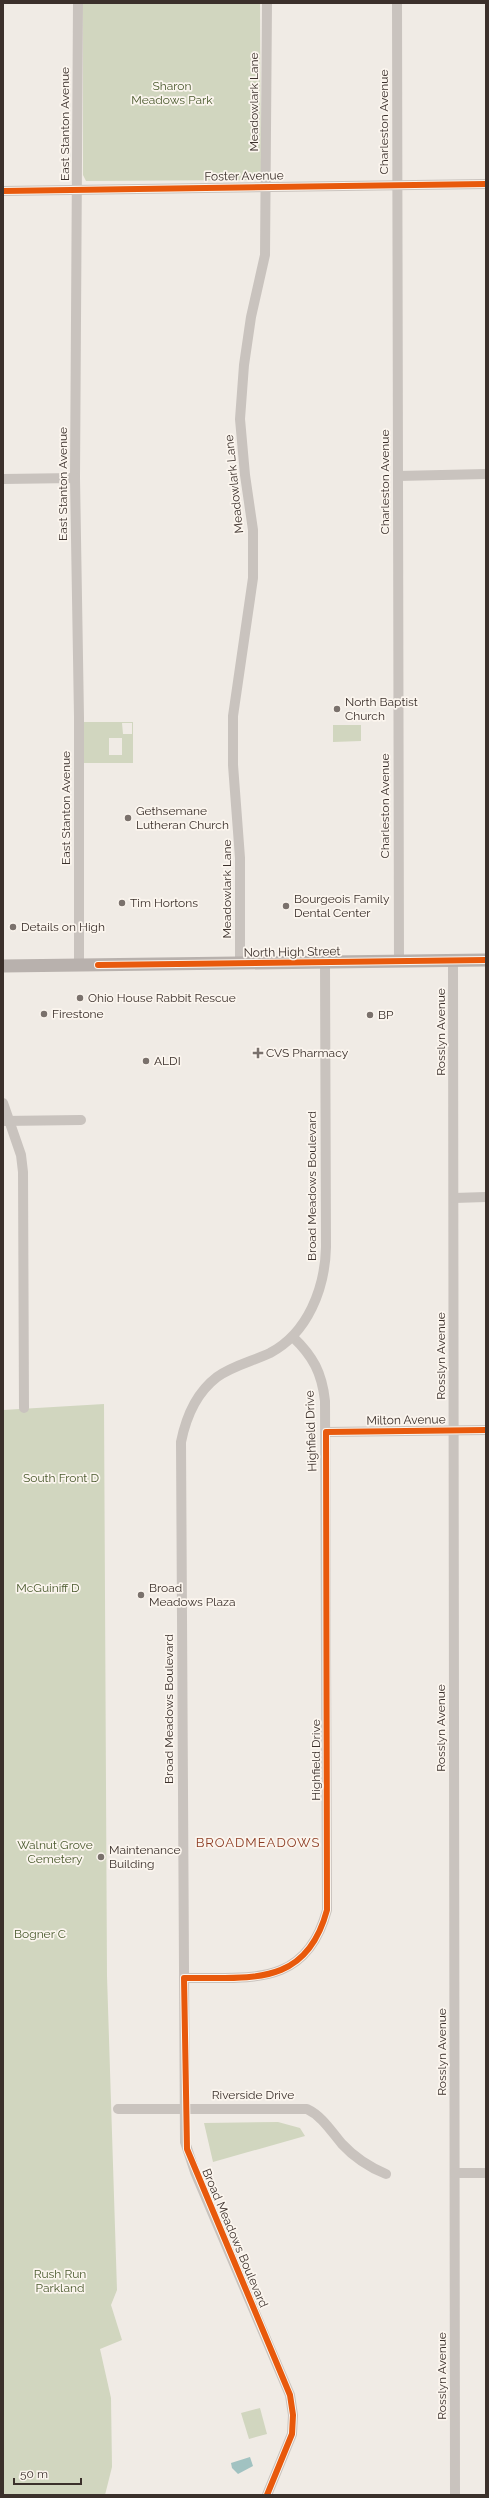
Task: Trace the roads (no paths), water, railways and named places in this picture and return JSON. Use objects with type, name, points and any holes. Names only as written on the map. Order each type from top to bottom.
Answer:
[{"type":"main road","name":"North High Street","points":[[3,966],[486,960]]},
{"type":"street","name":"East Stanton Avenue","points":[[78,3],[75,478],[79,717],[79,966]]},
{"type":"street","name":"Meadowlark Lane","points":[[240,963],[240,858],[233,766],[233,716],[253,578],[253,530],[245,475],[240,418],[244,365],[251,317],[264,255],[267,187],[267,3]]},
{"type":"street","name":"Charleston Avenue","points":[[397,3],[399,961]]},
{"type":"street","name":"Foster Avenue","points":[[3,191],[486,184]]},
{"type":"street","points":[[398,476],[486,474]]},
{"type":"street","points":[[3,479],[75,478]]},
{"type":"street","name":"Rosslyn Avenue","points":[[453,960],[456,2495]]},
{"type":"street","name":"Broad Meadows Boulevard","points":[[267,2495],[292,2434],[293,2415],[290,2395],[192,2165],[185,2142],[181,1442],[192,1407],[211,1382],[224,1373],[271,1352],[293,1337],[304,1321],[317,1295],[326,1258],[326,962]]},
{"type":"street","points":[[3,1103],[6,1121],[21,1155],[23,1172],[24,1408]]},
{"type":"street","points":[[6,1121],[81,1120]]},
{"type":"street","points":[[454,1198],[486,1197]]},
{"type":"street","name":"Highfield Drive","points":[[184,1978],[261,1976],[289,1967],[316,1940],[327,1910],[326,1432],[324,1394],[320,1372],[307,1350],[293,1337]]},
{"type":"street","name":"Milton Avenue","points":[[326,1432],[486,1430]]},
{"type":"street","name":"Riverside Drive","points":[[118,2109],[307,2109],[317,2115],[343,2144],[365,2164],[386,2174]]},
{"type":"street","points":[[455,2173],[486,2173]]},
{"type":"water","points":[[250,2457],[253,2466],[238,2474],[232,2468],[231,2463]]},
{"type":"place","name":"North Baptist Church","points":[[337,709]]},
{"type":"place","name":"Gethsemane Lutheran Church","points":[[128,818]]},
{"type":"place","name":"Tim Hortons","points":[[122,903]]},
{"type":"place","name":"Bourgeois Family Dental Center","points":[[286,906]]},
{"type":"place","name":"Details on High","points":[[13,927]]},
{"type":"place","name":"Ohio House Rabbit Rescue","points":[[80,998]]},
{"type":"place","name":"Firestone","points":[[44,1014]]},
{"type":"place","name":"BP","points":[[370,1015]]},
{"type":"place","name":"CVS Pharmacy","points":[[258,1053]]},
{"type":"place","name":"ALDI","points":[[146,1061]]},
{"type":"place","name":"Broad Meadows Plaza","points":[[141,1595]]},
{"type":"place","name":"Maintenance Building","points":[[101,1857]]},
{"type":"district","name":"BROADMEADOWS","points":[[258,1842]]},
{"type":"park label","name":"Sharon Meadows Park","points":[[172,93]]},
{"type":"park label","name":"South Front D","points":[[61,1478]]},
{"type":"park label","name":"McGuiniff D","points":[[48,1588]]},
{"type":"park label","name":"Walnut Grove Cemetery","points":[[55,1852]]},
{"type":"park label","name":"Bogner C","points":[[40,1934]]},
{"type":"park label","name":"Rush Run Parkland","points":[[60,2281]]}]
